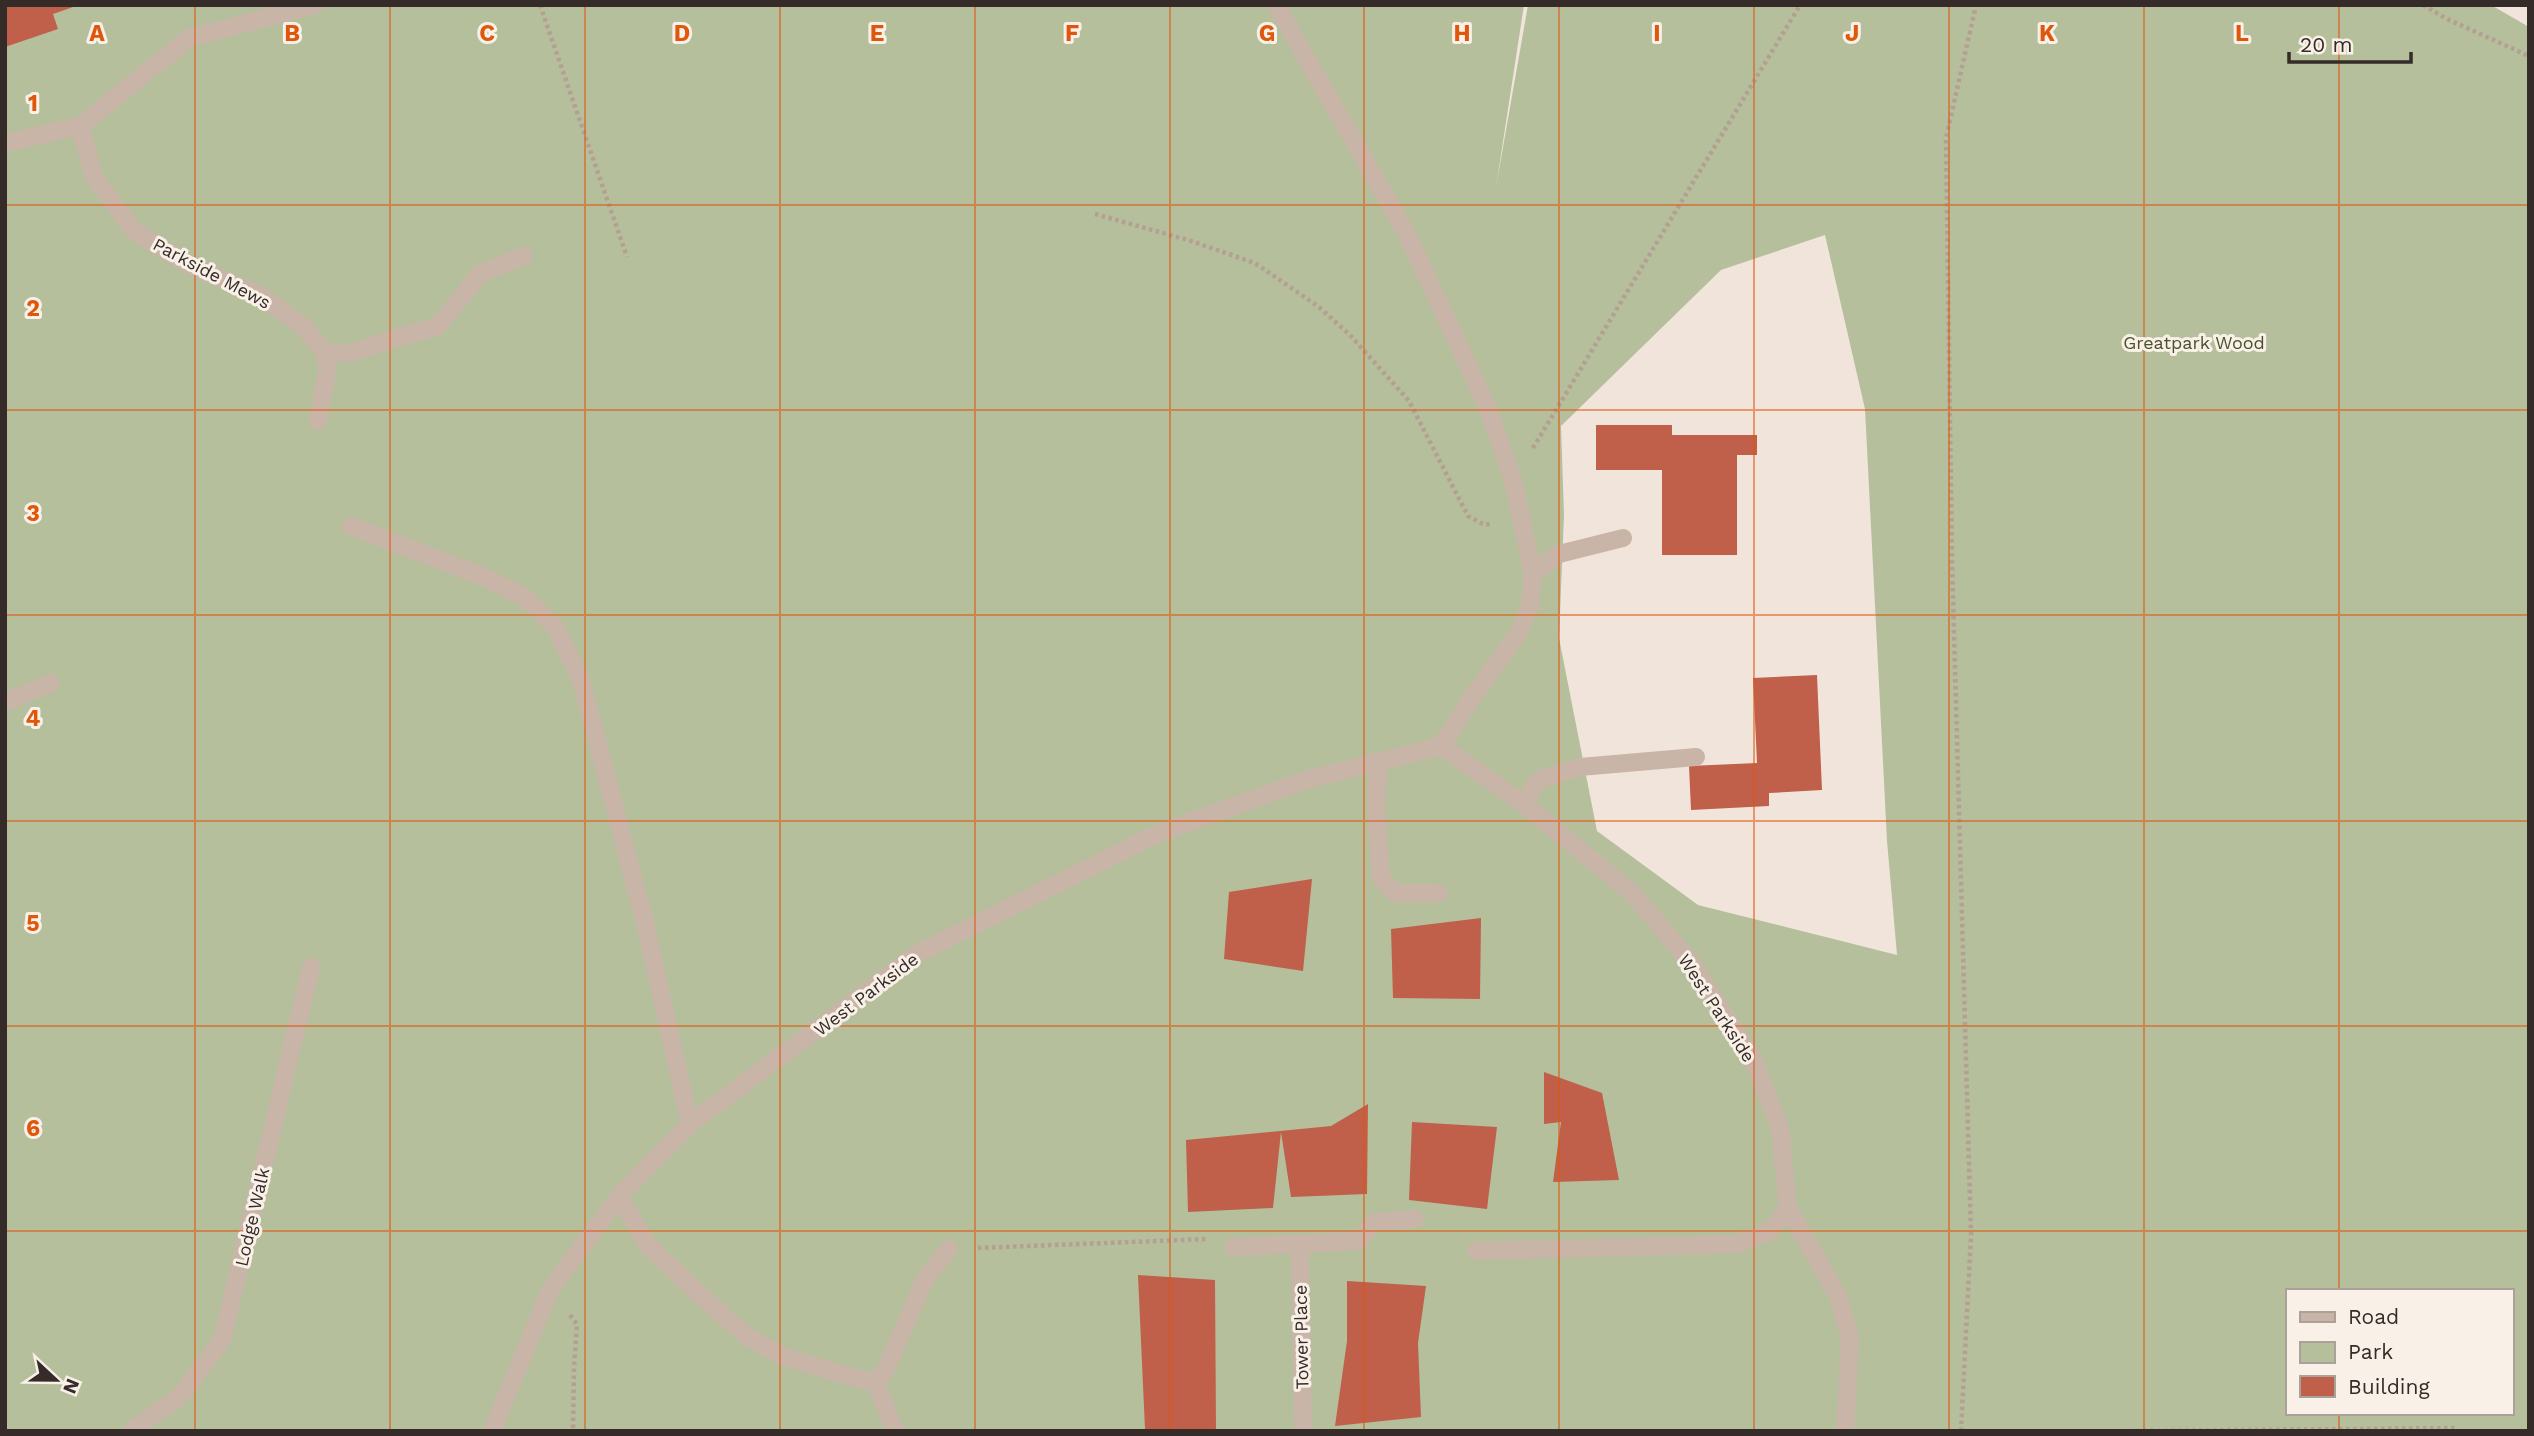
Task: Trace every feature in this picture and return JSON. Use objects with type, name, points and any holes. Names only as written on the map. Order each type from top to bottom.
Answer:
[{"type":"street","points":[[5,143],[80,126],[189,38],[315,5]]},
{"type":"street","points":[[1276,5],[1407,234],[1489,411],[1513,480],[1533,574],[1530,606],[1517,636],[1472,697],[1441,746]]},
{"type":"street","name":"Parkside Mews","points":[[80,126],[94,177],[134,231],[194,267],[260,295],[304,327],[326,354]]},
{"type":"street","points":[[318,421],[327,372],[326,354],[350,353],[437,327],[481,273],[524,256]]},
{"type":"street","points":[[351,526],[484,577],[526,598],[555,627],[581,680],[644,919],[690,1124]]},
{"type":"street","points":[[1533,574],[1559,554],[1623,538]]},
{"type":"street","points":[[5,702],[51,683]]},
{"type":"street","name":"West Parkside","points":[[492,1431],[550,1290],[619,1196],[690,1124],[917,954],[1159,834],[1309,779],[1441,746],[1524,804],[1632,894],[1693,965],[1752,1056],[1780,1128],[1788,1208]]},
{"type":"street","points":[[1524,804],[1538,780],[1580,767],[1696,757]]},
{"type":"street","points":[[1379,761],[1376,806],[1381,878],[1395,893],[1439,893]]},
{"type":"street","name":"Lodge Walk","points":[[131,1431],[180,1396],[222,1340],[311,967]]},
{"type":"street","points":[[619,1196],[647,1244],[748,1337],[782,1356],[862,1380],[875,1381],[884,1373],[925,1279],[949,1249]]},
{"type":"street","points":[[1476,1251],[1736,1244],[1770,1231],[1788,1208],[1838,1296],[1850,1338],[1845,1431]]},
{"type":"street","points":[[1233,1247],[1359,1241],[1374,1222],[1415,1219]]},
{"type":"street","name":"Tower Place","points":[[1300,1244],[1303,1431]]},
{"type":"street","points":[[875,1381],[895,1431]]},
{"type":"path","points":[[540,5],[626,257]]},
{"type":"path","points":[[1513,480],[1800,5]]},
{"type":"path","points":[[1961,1431],[1971,1235],[1952,562],[1946,138],[1976,5]]},
{"type":"path","points":[[2423,5],[2529,57]]},
{"type":"path","points":[[1095,214],[1188,240],[1255,263],[1319,307],[1350,335],[1409,401],[1468,516],[1485,525],[1521,517]]},
{"type":"path","points":[[949,1249],[1229,1238],[1233,1247]]},
{"type":"path","points":[[550,1290],[577,1324],[573,1431]]},
{"type":"path","points":[[2129,1431],[2456,1428],[2456,1431]]},
{"type":"green space","name":"Greatpark Wood","points":[[5,5],[1524,5],[1496,187],[1528,5],[2491,5],[2529,27],[2529,1431],[5,1431]],"holes":[[[1825,235],[1865,409],[1887,841],[1897,955],[1698,905],[1597,831],[1559,638],[1564,515],[1561,426],[1721,270]]]},
{"type":"building","points":[[5,5],[76,6],[53,14],[58,29],[5,47]]},
{"type":"building","points":[[1596,425],[1672,425],[1672,435],[1757,435],[1757,455],[1737,455],[1737,555],[1662,555],[1662,470],[1596,470]]},
{"type":"building","points":[[1817,675],[1822,790],[1769,793],[1769,806],[1691,810],[1689,766],[1757,763],[1753,678]]},
{"type":"building","points":[[1312,879],[1303,971],[1224,959],[1229,892]]},
{"type":"building","points":[[1481,918],[1480,999],[1393,998],[1391,929]]},
{"type":"building","points":[[1544,1072],[1602,1093],[1619,1180],[1553,1182],[1561,1122],[1544,1124]]},
{"type":"building","points":[[1368,1104],[1367,1194],[1291,1197],[1281,1132],[1273,1208],[1188,1212],[1186,1140],[1331,1126]]},
{"type":"building","points":[[1412,1122],[1497,1127],[1487,1209],[1409,1200]]},
{"type":"building","points":[[1138,1275],[1215,1280],[1216,1429],[1145,1429]]},
{"type":"building","points":[[1347,1281],[1426,1286],[1418,1343],[1421,1417],[1335,1426],[1347,1341]]}]
